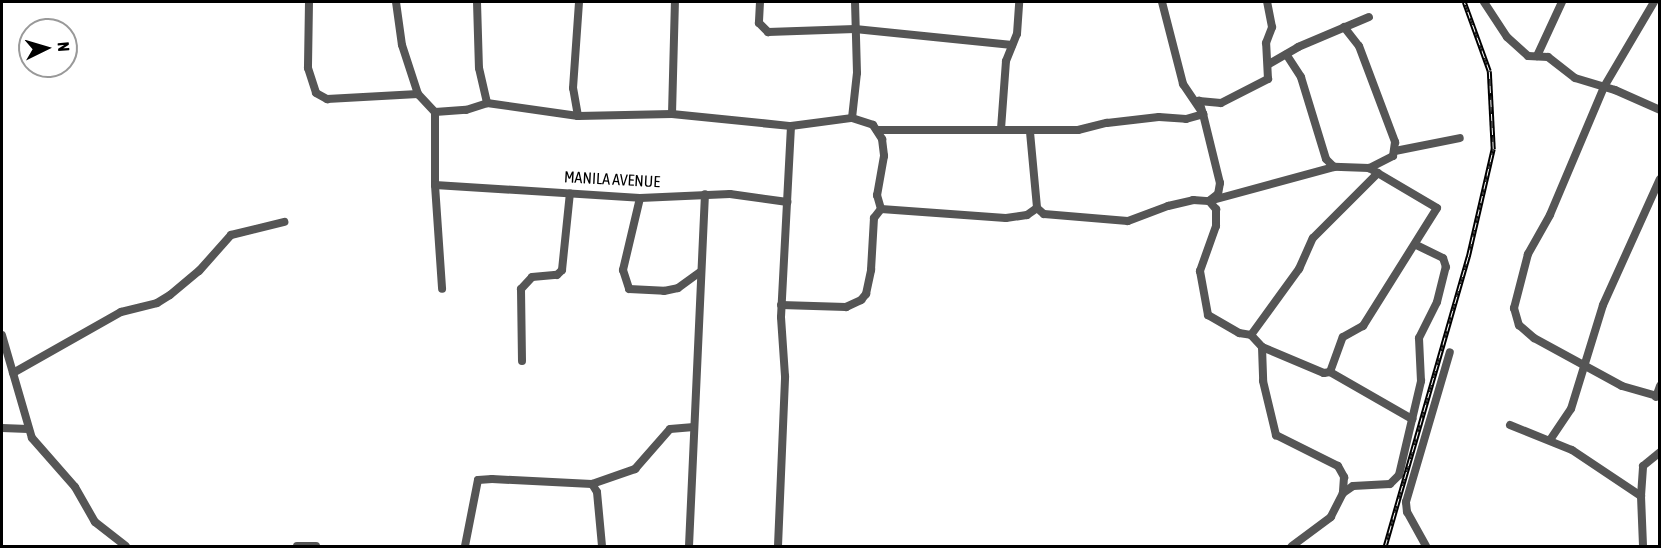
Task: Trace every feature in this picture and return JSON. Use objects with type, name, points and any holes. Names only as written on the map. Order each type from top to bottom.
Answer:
[{"type":"street","points":[[309,2],[308,68],[316,93],[327,99],[418,94]]},
{"type":"street","points":[[396,2],[402,45],[418,94],[435,112],[435,185],[442,289]]},
{"type":"street","points":[[477,2],[478,68],[487,104]]},
{"type":"street","points":[[578,116],[573,88],[579,2]]},
{"type":"street","points":[[672,114],[675,2]]},
{"type":"street","points":[[760,2],[759,23],[768,32],[855,29],[1012,45]]},
{"type":"street","points":[[852,118],[857,73],[855,2]]},
{"type":"street","points":[[1001,129],[1006,61],[1012,45],[1020,2]]},
{"type":"street","points":[[1162,2],[1183,84],[1203,114]]},
{"type":"street","points":[[1209,201],[1218,194],[1220,183],[1199,100],[1226,101],[1268,80],[1269,64],[1266,43],[1272,16],[1267,2]]},
{"type":"street","points":[[1484,2],[1507,37],[1527,56],[1548,57],[1575,78],[1604,87],[1659,110]]},
{"type":"street","points":[[1537,56],[1562,2]]},
{"type":"street","points":[[1654,2],[1604,87],[1550,215],[1528,254],[1514,308],[1519,325],[1534,338],[1622,386],[1658,399],[1659,386]]},
{"type":"street","points":[[1269,64],[1286,54],[1369,17]]},
{"type":"street","points":[[1344,27],[1359,46],[1395,142],[1393,156],[1369,168]]},
{"type":"street","points":[[1286,54],[1301,77],[1326,159],[1334,167]]},
{"type":"street","points":[[435,112],[466,110],[487,104],[578,116],[672,114],[791,126],[852,118],[877,130],[1001,129],[1030,132],[1078,130],[1107,123],[1159,117],[1186,119],[1203,114]]},
{"type":"street","points":[[778,546],[785,376],[781,305],[791,126]]},
{"type":"street","points":[[781,305],[846,307],[861,300],[866,294],[871,270],[874,218],[881,209],[877,185],[884,156],[877,130]]},
{"type":"street","points":[[1030,132],[1037,208]]},
{"type":"street","points":[[1395,151],[1460,138]]},
{"type":"street","points":[[1037,208],[1054,217],[1112,222],[1128,221],[1193,200],[1209,201],[1334,167],[1369,168],[1436,205],[1435,214],[1363,326],[1343,337],[1330,372]]},
{"type":"street","points":[[1251,335],[1306,258],[1313,238],[1378,173]]},
{"type":"street","points":[[1550,440],[1571,409],[1603,305],[1659,178]]},
{"type":"street","name":"MANILA AVENUE","points":[[435,185],[640,198],[705,194],[787,202]]},
{"type":"street","points":[[522,361],[521,289],[532,277],[557,275],[562,270],[570,193]]},
{"type":"street","points":[[688,546],[705,194]]},
{"type":"street","points":[[640,198],[623,270],[628,289],[664,291],[678,288],[700,272]]},
{"type":"street","points":[[1209,201],[1216,209],[1216,226],[1200,271],[1208,315],[1239,333],[1251,335],[1262,347],[1324,374],[1330,372],[1412,419]]},
{"type":"street","points":[[881,209],[1006,218],[1026,215],[1037,208]]},
{"type":"street","points":[[13,373],[121,312],[157,303],[170,295],[199,271],[231,235],[284,222]]},
{"type":"street","points":[[1343,493],[1353,486],[1390,484],[1399,475],[1420,381],[1419,338],[1437,302],[1446,267],[1443,258],[1416,245]]},
{"type":"street","points":[[2,335],[28,429],[38,447],[75,487],[95,522],[126,546]]},
{"type":"street","points":[[1262,347],[1263,381],[1276,435],[1338,465],[1344,477],[1343,493],[1331,517],[1292,546]]},
{"type":"street","points":[[1426,546],[1407,512],[1406,502],[1450,352]]},
{"type":"street","points":[[1510,425],[1572,450],[1641,496]]},
{"type":"street","points":[[465,546],[478,480],[592,484],[635,469],[670,429],[694,427]]},
{"type":"street","points":[[2,428],[28,429]]},
{"type":"street","points":[[1643,546],[1641,496],[1643,466],[1659,452]]},
{"type":"street","points":[[592,484],[597,492],[602,546]]},
{"type":"street","points":[[297,546],[316,546]]},
{"type":"railway","points":[[1385,546],[1468,257],[1493,149],[1489,71],[1464,2]]}]
